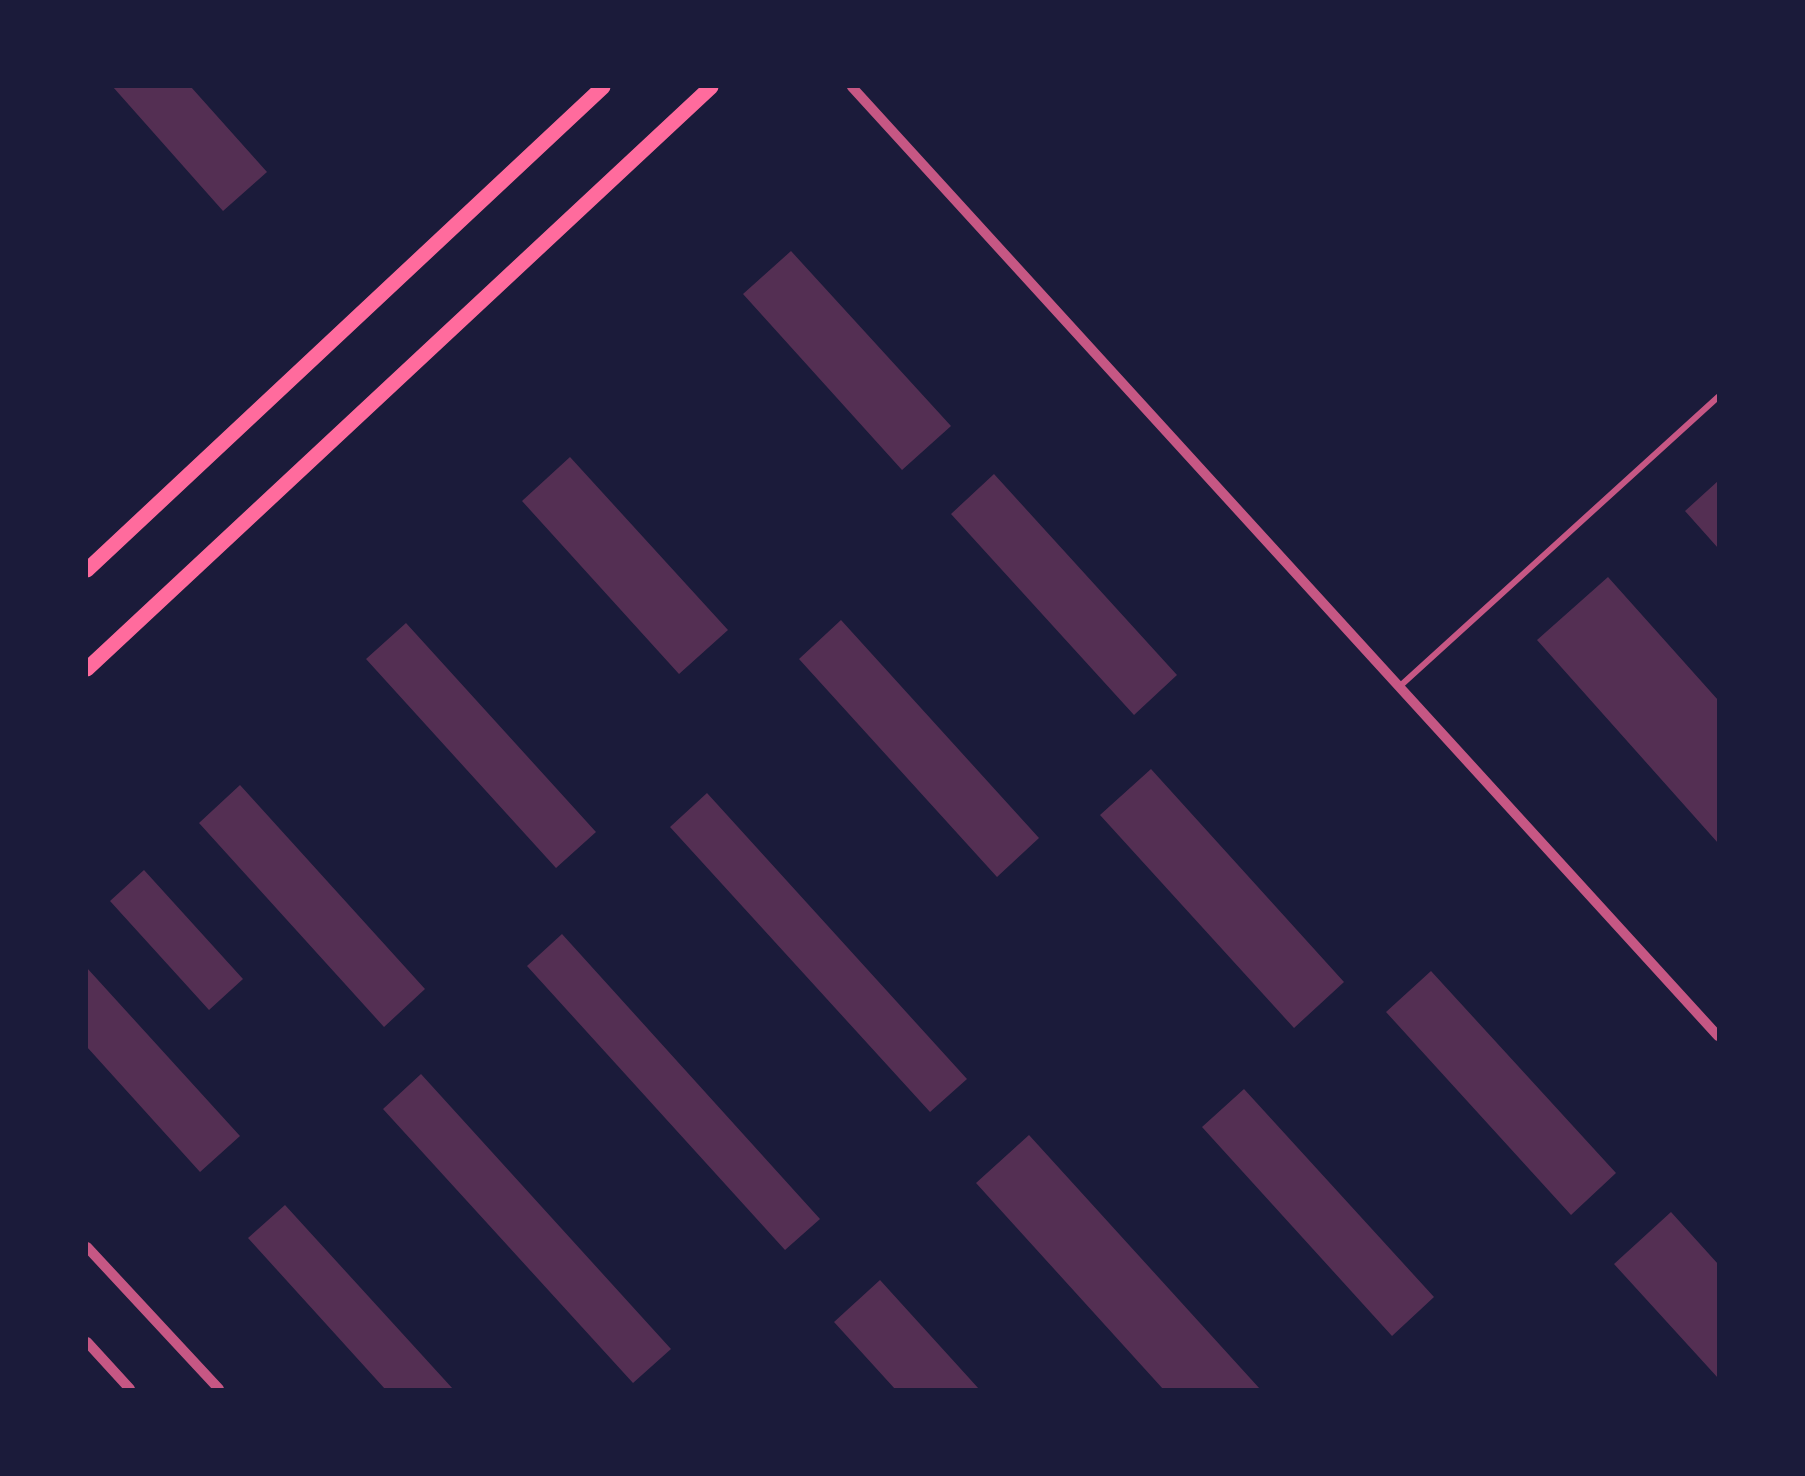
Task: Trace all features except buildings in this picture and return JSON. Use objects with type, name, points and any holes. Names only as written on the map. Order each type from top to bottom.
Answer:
[{"type":"main road","points":[[87,570],[603,87]]},
{"type":"main road","points":[[87,669],[711,87]]},
{"type":"street","points":[[852,87],[1718,1036]]},
{"type":"street","points":[[1399,687],[1718,397]]},
{"type":"street","points":[[87,1247],[219,1389]]},
{"type":"street","points":[[87,1342],[130,1389]]}]
